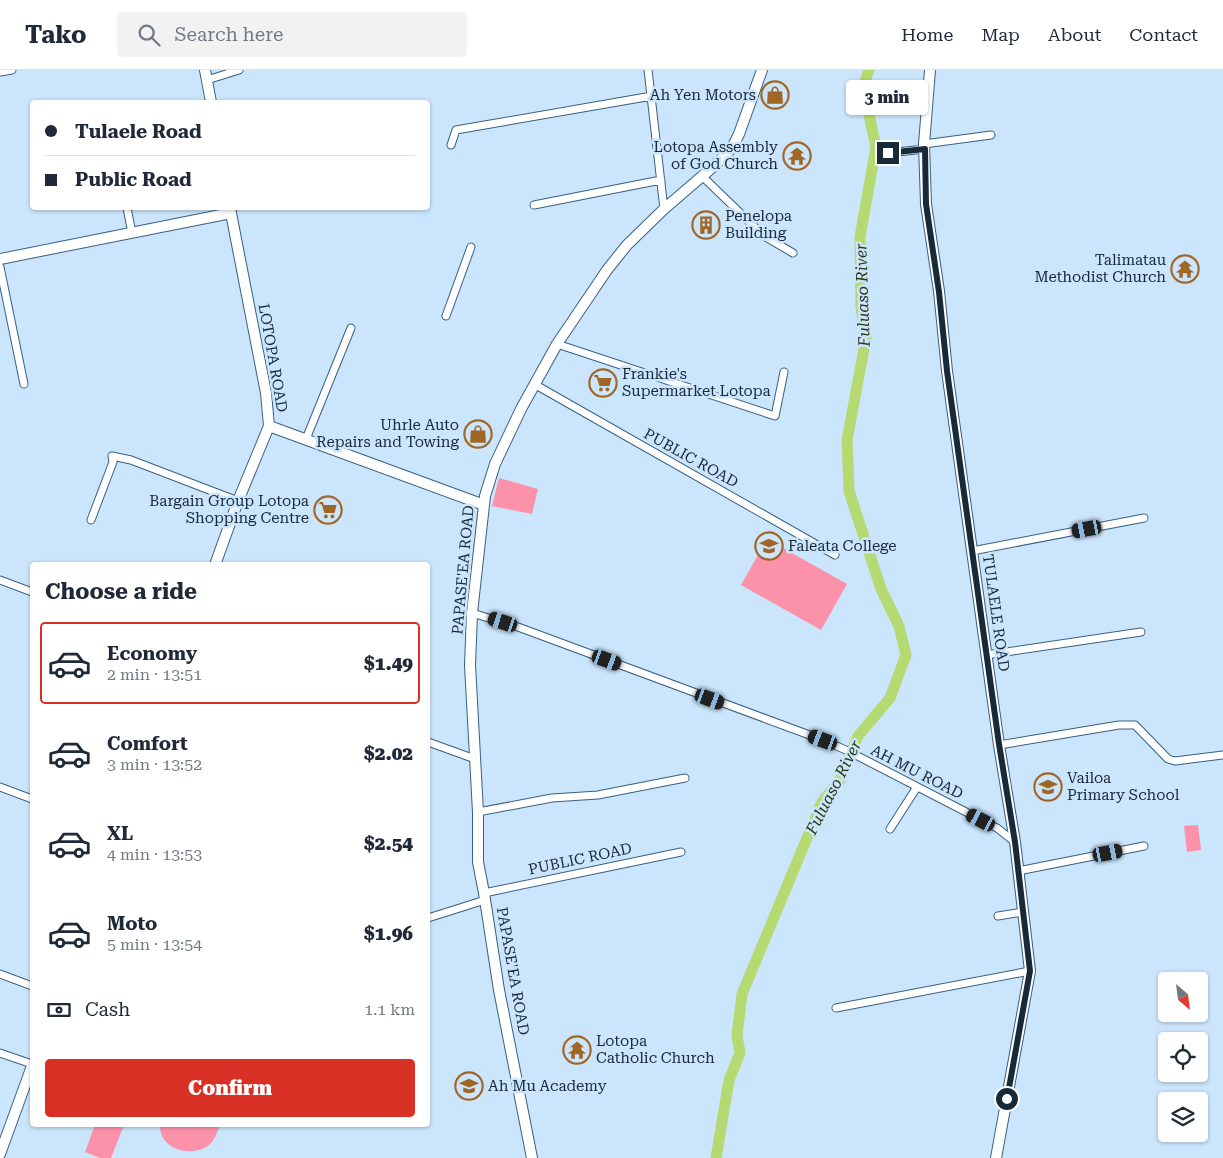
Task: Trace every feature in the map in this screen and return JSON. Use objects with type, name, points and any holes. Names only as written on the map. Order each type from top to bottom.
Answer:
[{"type":"street","points":[[0,72],[12,70]]},
{"type":"street","points":[[211,100],[206,75],[239,70]]},
{"type":"street","points":[[648,70],[664,209]]},
{"type":"street","name":"PAPASE'EA ROAD","points":[[532,1158],[499,990],[478,862],[478,812],[470,665],[472,612],[488,485],[495,464],[534,384],[557,344],[607,270],[627,245],[664,209],[724,158],[732,148],[739,134],[762,70]]},
{"type":"street","name":"TULAELE ROAD","points":[[930,70],[924,146],[926,204],[986,655],[1015,842],[1030,971],[996,1158]]},
{"type":"street","points":[[451,145],[456,130],[652,96]]},
{"type":"street","points":[[888,153],[991,135]]},
{"type":"street","points":[[703,177],[764,236],[793,252]]},
{"type":"street","points":[[534,205],[661,180]]},
{"type":"street","points":[[127,210],[132,233]]},
{"type":"street","points":[[0,259],[132,233],[230,210]]},
{"type":"street","name":"LOTOPA ROAD","points":[[216,562],[269,426],[266,393],[230,210]]},
{"type":"street","points":[[446,316],[471,247]]},
{"type":"street","points":[[0,267],[24,384]]},
{"type":"street","points":[[306,439],[351,328]]},
{"type":"street","points":[[557,344],[775,416],[784,372]]},
{"type":"street","name":"PUBLIC ROAD","points":[[534,384],[835,555]]},
{"type":"street","points":[[269,426],[484,505]]},
{"type":"street","points":[[91,520],[113,462],[112,456],[131,460],[238,502]]},
{"type":"street","points":[[972,551],[1144,518]]},
{"type":"street","points":[[0,580],[30,591]]},
{"type":"street","name":"AH MU ROAD","points":[[472,612],[848,751],[997,828],[1015,842]]},
{"type":"street","points":[[986,655],[1142,632]]},
{"type":"street","points":[[999,744],[1119,725],[1135,725],[1168,759],[1175,761],[1223,755]]},
{"type":"street","points":[[430,743],[474,759]]},
{"type":"street","points":[[478,812],[552,798],[598,795],[686,778]]},
{"type":"street","points":[[0,787],[30,798]]},
{"type":"street","points":[[890,829],[917,787]]},
{"type":"street","points":[[1018,871],[1144,846]]},
{"type":"street","name":"PUBLIC ROAD","points":[[430,917],[485,897],[682,852]]},
{"type":"street","points":[[998,916],[1023,912]]},
{"type":"street","points":[[836,1008],[1030,971]]},
{"type":"street","points":[[0,974],[30,985]]},
{"type":"street","points":[[0,1053],[30,1064]]},
{"type":"street","points":[[0,1154],[30,1071]]},
{"type":"shaded area","points":[[499,478],[538,489],[532,514],[492,506]]},
{"type":"shaded area","points":[[767,539],[847,584],[821,630],[741,585]]},
{"type":"shaded area","points":[[1198,825],[1201,850],[1187,852],[1184,826]]},
{"type":"shaded area","points":[[94,1127],[123,1127],[111,1158],[100,1158],[85,1152]]},
{"type":"shaded area","points":[[160,1127],[219,1127],[209,1145],[194,1151],[186,1151],[171,1146],[161,1134]]},
{"type":"waterway","name":"Fuluaso River","points":[[716,1158],[729,1080],[740,1053],[737,1036],[742,994],[822,802],[840,780],[858,736],[890,698],[906,655],[899,626],[881,589],[849,491],[847,440],[866,338],[861,306],[860,237],[876,147],[863,87],[869,70]]},
{"type":"place","name":"Ah Yen Motors","points":[[775,95]]},
{"type":"place","name":"Lotopa Assembly of God Church","points":[[797,156]]},
{"type":"place","name":"Penelopa Building","points":[[706,225]]},
{"type":"place","name":"Talimatau Methodist Church","points":[[1185,269]]},
{"type":"place","name":"Frankie's Supermarket Lotopa","points":[[603,383]]},
{"type":"place","name":"Uhrle Auto Repairs and Towing","points":[[478,434]]},
{"type":"place","name":"Bargain Group Lotopa Shopping Centre","points":[[328,510]]},
{"type":"place","name":"Faleata College","points":[[769,546]]},
{"type":"place","name":"Vailoa Primary School","points":[[1048,787]]},
{"type":"place","name":"Lotopa Catholic Church","points":[[577,1050]]},
{"type":"place","name":"Ah Mu Academy","points":[[469,1086]]},
{"type":"route","points":[[888,153],[925,149],[926,204],[939,292],[947,371],[999,744],[1015,842],[1030,971],[1007,1099]]}]
